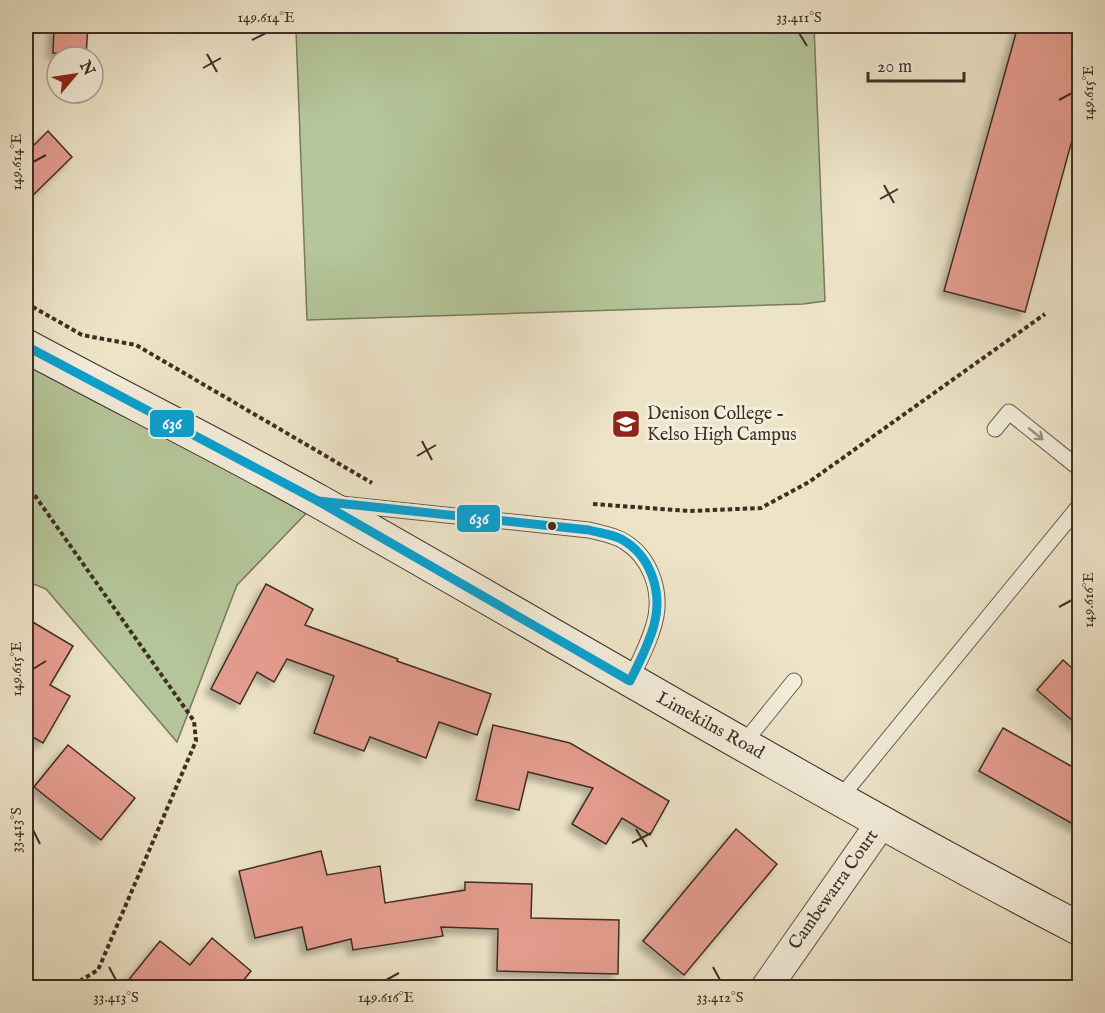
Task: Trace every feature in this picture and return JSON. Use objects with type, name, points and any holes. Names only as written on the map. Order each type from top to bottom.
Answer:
[{"type":"main road","name":"Limekilns Road","points":[[26,346],[318,501],[630,681],[882,822],[1080,929]]},
{"type":"street","name":"Cambewarra Court","points":[[766,987],[882,822]]},
{"type":"lane","points":[[995,429],[1009,412],[1080,469]]},
{"type":"lane","points":[[318,501],[589,530],[624,541],[649,568],[658,601],[656,617],[630,681]]},
{"type":"lane","points":[[840,798],[1080,505]]},
{"type":"lane","points":[[743,744],[794,681]]},
{"type":"path","points":[[26,303],[82,335],[136,345],[372,483]]},
{"type":"path","points":[[583,504],[689,511],[761,508],[809,482],[1045,314]]},
{"type":"path","points":[[26,483],[194,721],[196,741],[98,970],[68,987]]},
{"type":"path","points":[[26,984],[48,987]]},
{"type":"green space","points":[[417,26],[814,26],[825,301],[803,304],[307,320],[296,31]]},
{"type":"green space","points":[[26,346],[318,501],[237,585],[177,742],[46,589],[26,581]]},
{"type":"building","points":[[54,26],[88,26],[87,45],[53,45]]},
{"type":"building","points":[[1018,26],[1080,26],[1080,111],[1025,312],[944,291]]},
{"type":"building","points":[[48,131],[72,157],[26,202],[26,153]]},
{"type":"building","points":[[266,584],[313,609],[305,625],[491,694],[477,735],[439,722],[426,758],[370,737],[364,751],[314,733],[334,676],[287,659],[274,682],[257,672],[240,704],[211,689]]},
{"type":"building","points":[[26,618],[73,646],[50,685],[70,696],[43,743],[26,733]]},
{"type":"building","points":[[1063,660],[1080,675],[1080,727],[1037,690]]},
{"type":"building","points":[[493,725],[570,743],[669,801],[650,835],[622,818],[606,844],[572,824],[593,788],[528,772],[519,810],[476,800]]},
{"type":"building","points":[[1003,728],[1080,771],[1080,828],[979,771]]},
{"type":"building","points":[[68,745],[135,798],[101,840],[34,787]]},
{"type":"building","points":[[736,829],[777,864],[684,975],[643,941]]},
{"type":"building","points":[[321,851],[327,875],[380,866],[385,903],[465,890],[465,882],[532,884],[531,918],[619,920],[618,974],[497,971],[498,929],[441,927],[443,936],[353,950],[351,939],[307,950],[302,927],[255,938],[239,871]]},
{"type":"building","points":[[212,938],[251,971],[238,987],[123,987],[160,941],[190,965]]},
{"type":"transit line","name":"636","points":[[26,346],[318,501]]},
{"type":"transit line","name":"636","points":[[318,501],[589,530],[621,539],[631,546],[647,565],[657,600],[652,632],[630,681],[318,501]]},
{"type":"place","name":"Denison College - Kelso High Campus","points":[[626,424]]}]
